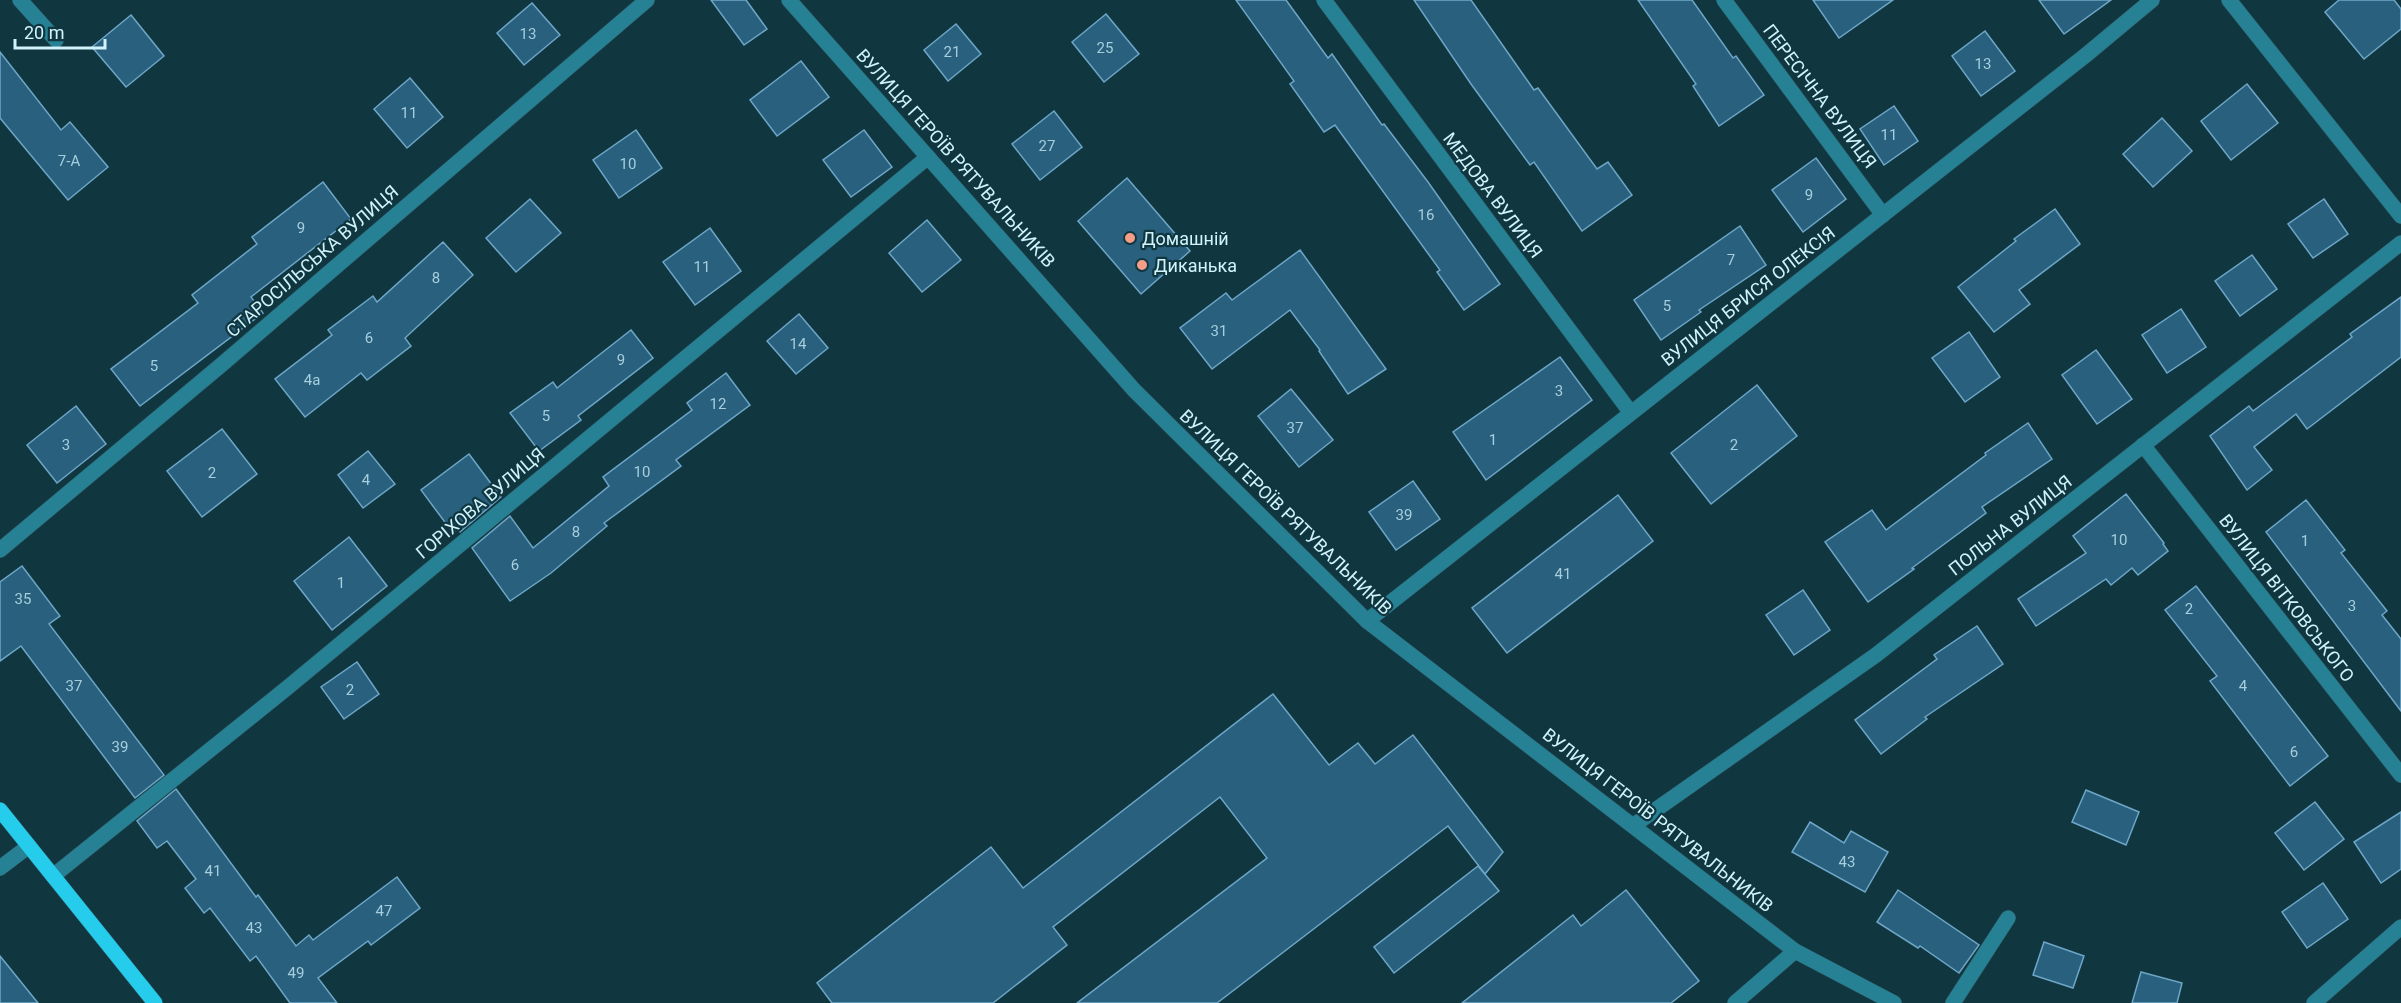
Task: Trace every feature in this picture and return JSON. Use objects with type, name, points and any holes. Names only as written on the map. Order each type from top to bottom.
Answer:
[{"type":"main road","points":[[0,810],[155,1003]]},
{"type":"street","points":[[20,0],[56,40]]},
{"type":"street","name":"СТАРОСІЛЬСЬКА ВУЛИЦЯ","points":[[0,550],[220,366],[647,0]]},
{"type":"street","name":"ВУЛИЦЯ ГЕРОЇВ РЯТУВАЛЬНИКІВ","points":[[789,0],[1134,390],[1367,621],[1795,951],[1894,1003]]},
{"type":"street","name":"МЕДОВА ВУЛИЦЯ","points":[[1324,0],[1631,413]]},
{"type":"street","name":"ПЕРЕСІЧНА ВУЛИЦЯ","points":[[1724,0],[1883,215]]},
{"type":"street","name":"ВУЛИЦЯ БРИСЯ ОЛЕКСІЯ","points":[[1367,621],[2086,55],[2152,0]]},
{"type":"street","points":[[2229,0],[2401,216]]},
{"type":"street","name":"ГОРІХОВА ВУЛИЦЯ","points":[[53,876],[306,673],[928,157]]},
{"type":"street","name":"ПОЛЬНА ВУЛИЦЯ","points":[[1634,825],[1876,655],[2401,243]]},
{"type":"street","name":"ВУЛИЦЯ ВІТКОВСЬКОГО","points":[[2143,445],[2401,775]]},
{"type":"street","points":[[0,868],[29,846]]},
{"type":"street","points":[[1953,1003],[2008,918]]},
{"type":"street","points":[[2314,1003],[2401,927]]},
{"type":"street","points":[[1735,1003],[1795,951]]},
{"type":"building","points":[[711,0],[746,0],[767,29],[744,45]]},
{"type":"building","points":[[1236,0],[1286,0],[1328,58],[1332,54],[1382,125],[1384,124],[1428,182],[1500,284],[1464,310],[1437,272],[1440,270],[1335,125],[1324,132],[1290,84],[1294,81]]},
{"type":"building","points":[[1414,0],[1471,0],[1534,90],[1538,88],[1597,169],[1608,162],[1632,195],[1582,231],[1534,162],[1530,165],[1471,84]]},
{"type":"building","points":[[1638,0],[1692,0],[1733,58],[1736,56],[1764,95],[1719,126],[1693,86],[1696,84]]},
{"type":"building","points":[[1813,0],[1893,0],[1839,38]]},
{"type":"building","points":[[2039,0],[2111,0],[2064,34]]},
{"type":"building","points":[[2339,0],[2394,0],[2401,9],[2401,29],[2364,59],[2325,12]]},
{"type":"building","points":[[532,3],[560,35],[524,65],[497,33]]},
{"type":"building","points":[[1106,14],[1139,54],[1104,82],[1072,42]]},
{"type":"building","points":[[131,15],[164,56],[126,87],[92,47]]},
{"type":"building","points":[[956,24],[981,54],[948,81],[924,50]]},
{"type":"building","points":[[1985,31],[2015,71],[1981,96],[1952,56]]},
{"type":"building","points":[[0,52],[61,130],[70,122],[108,167],[68,200],[0,118]]},
{"type":"building","points":[[801,61],[829,97],[777,136],[750,100]]},
{"type":"building","points":[[410,78],[443,117],[407,148],[374,109]]},
{"type":"building","points":[[2247,84],[2278,123],[2231,160],[2201,121]]},
{"type":"building","points":[[1894,106],[1918,141],[1884,165],[1860,129]]},
{"type":"building","points":[[1054,111],[1082,147],[1040,180],[1012,144]]},
{"type":"building","points":[[2162,118],[2192,151],[2153,187],[2123,154]]},
{"type":"building","points":[[636,130],[662,168],[619,198],[593,160]]},
{"type":"building","points":[[864,130],[892,167],[851,197],[823,160]]},
{"type":"building","points":[[1816,158],[1846,199],[1803,232],[1772,190]]},
{"type":"building","points":[[1127,178],[1190,251],[1141,294],[1078,221]]},
{"type":"building","points":[[323,182],[351,219],[251,297],[263,313],[140,406],[111,369],[198,303],[192,295],[257,244],[252,237]]},
{"type":"building","points":[[530,199],[561,233],[516,272],[486,238]]},
{"type":"building","points":[[2324,199],[2348,234],[2313,258],[2288,224]]},
{"type":"building","points":[[2055,209],[2080,244],[2019,290],[2030,304],[1994,332],[1958,287],[2016,241],[2014,239]]},
{"type":"building","points":[[927,220],[961,260],[922,292],[889,253]]},
{"type":"building","points":[[1740,226],[1766,265],[1699,310],[1701,312],[1661,340],[1634,300]]},
{"type":"building","points":[[710,228],[741,271],[695,305],[663,262]]},
{"type":"building","points":[[443,242],[473,275],[405,338],[411,346],[367,380],[361,373],[305,417],[275,379],[332,335],[328,330],[373,296],[377,302]]},
{"type":"building","points":[[1300,250],[1386,369],[1348,394],[1320,350],[1290,310],[1212,369],[1180,328],[1226,293],[1232,300]]},
{"type":"building","points":[[2252,255],[2277,289],[2240,316],[2215,281]]},
{"type":"building","points":[[2401,297],[2401,357],[2307,429],[2296,414],[2254,447],[2272,470],[2247,490],[2210,436],[2249,406],[2253,411],[2352,337],[2350,334]]},
{"type":"building","points":[[2181,309],[2206,347],[2167,373],[2142,335]]},
{"type":"building","points":[[799,314],[828,348],[796,374],[767,341]]},
{"type":"building","points":[[631,330],[653,358],[578,416],[581,420],[539,451],[510,413],[553,382],[557,388]]},
{"type":"building","points":[[1969,332],[2000,377],[1965,402],[1932,358]]},
{"type":"building","points":[[2096,350],[2132,399],[2097,424],[2062,375]]},
{"type":"building","points":[[1560,357],[1592,400],[1486,480],[1453,432]]},
{"type":"building","points":[[726,373],[750,405],[676,460],[681,466],[604,523],[607,526],[551,573],[510,601],[472,548],[510,516],[533,548],[609,486],[603,477],[692,410],[687,403]]},
{"type":"building","points":[[1757,385],[1797,436],[1711,504],[1671,453]]},
{"type":"building","points":[[1291,389],[1333,440],[1299,467],[1258,416]]},
{"type":"building","points":[[76,406],[106,444],[57,483],[27,445]]},
{"type":"building","points":[[2028,423],[2052,459],[1982,507],[1986,513],[1868,602],[1825,542],[1872,510],[1886,530],[1986,455],[1985,453]]},
{"type":"building","points":[[222,429],[257,474],[202,517],[167,471]]},
{"type":"building","points":[[368,451],[395,484],[363,508],[338,475]]},
{"type":"building","points":[[469,454],[501,497],[460,532],[458,529],[453,533],[421,490]]},
{"type":"building","points":[[1413,481],[1440,519],[1396,550],[1369,512]]},
{"type":"building","points":[[2126,494],[2168,551],[2138,575],[2132,568],[2111,585],[2106,579],[2036,626],[2018,599],[2086,553],[2073,536]]},
{"type":"building","points":[[1618,495],[1653,541],[1507,653],[1472,608]]},
{"type":"building","points":[[2306,500],[2345,550],[2341,553],[2387,611],[2382,615],[2401,639],[2401,711],[2266,532]]},
{"type":"building","points":[[349,537],[387,586],[332,630],[294,581]]},
{"type":"building","points":[[22,566],[60,616],[49,624],[164,775],[135,798],[21,646],[0,661],[0,582]]},
{"type":"building","points":[[2196,586],[2328,756],[2290,786],[2210,681],[2217,676],[2165,610]]},
{"type":"building","points":[[1803,590],[1830,630],[1794,655],[1766,615]]},
{"type":"building","points":[[1977,626],[2003,664],[1925,717],[1927,719],[1881,754],[1855,720],[1937,659],[1934,655]]},
{"type":"building","points":[[357,662],[379,694],[344,719],[321,687]]},
{"type":"building","points":[[1273,694],[1329,765],[1358,743],[1375,764],[1413,735],[1503,852],[1485,874],[1448,826],[1217,1003],[1077,1003],[1267,858],[1220,797],[1053,927],[1067,945],[993,1003],[832,1003],[817,983],[991,847],[1023,888]]},
{"type":"building","points":[[176,789],[256,897],[258,895],[296,946],[309,935],[313,940],[397,877],[420,908],[371,945],[368,941],[318,978],[337,1003],[290,1003],[256,956],[250,961],[210,908],[204,913],[185,888],[196,879],[167,841],[157,848],[137,821]]},
{"type":"building","points":[[2086,790],[2139,812],[2126,845],[2072,822]]},
{"type":"building","points":[[2315,802],[2344,839],[2304,870],[2275,833]]},
{"type":"building","points":[[2401,812],[2401,869],[2381,883],[2354,842]]},
{"type":"building","points":[[1810,822],[1844,843],[1851,831],[1888,852],[1865,892],[1792,852]]},
{"type":"building","points":[[1478,866],[1499,891],[1394,973],[1374,947]]},
{"type":"building","points":[[2323,883],[2348,919],[2307,948],[2282,912]]},
{"type":"building","points":[[1626,890],[1699,981],[1671,1003],[1462,1003],[1573,915],[1581,926]]},
{"type":"building","points":[[1898,890],[1979,945],[1959,973],[1920,946],[1918,948],[1877,922]]},
{"type":"building","points":[[2044,942],[2084,956],[2073,988],[2033,975]]},
{"type":"building","points":[[0,956],[38,1003],[0,1003]]},
{"type":"building","points":[[2141,972],[2182,983],[2177,1003],[2132,1003]]},
{"type":"place","name":"Домашній","points":[[1130,238]]},
{"type":"place","name":"Диканька","points":[[1142,265]]}]
